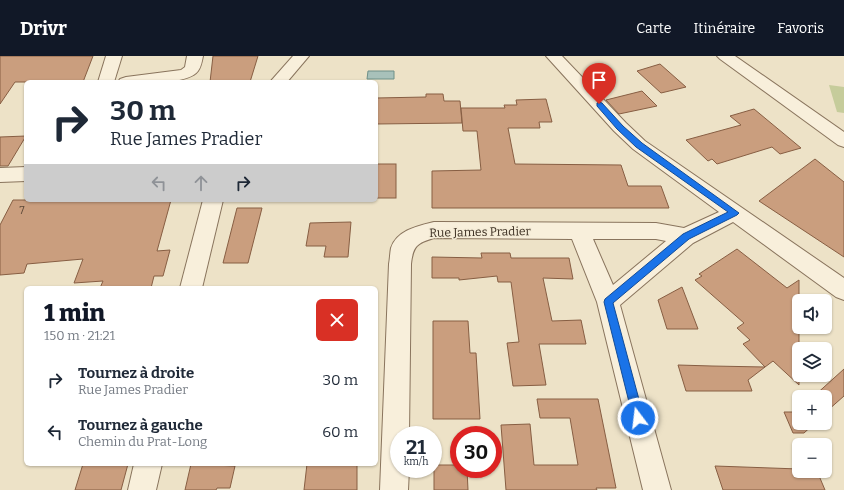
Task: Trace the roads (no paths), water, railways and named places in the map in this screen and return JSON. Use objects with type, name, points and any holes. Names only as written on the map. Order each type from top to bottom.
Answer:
[{"type":"street","points":[[107,80],[114,56]]},
{"type":"street","points":[[141,80],[186,74],[192,69],[195,56]]},
{"type":"street","points":[[280,80],[301,56]]},
{"type":"street","points":[[554,56],[620,127],[639,145],[844,290]]},
{"type":"street","points":[[725,56],[844,141]]},
{"type":"street","points":[[0,175],[24,174]]},
{"type":"street","points":[[191,286],[212,202]]},
{"type":"street","points":[[608,302],[686,237],[734,213]]},
{"type":"street","name":"Rue James Pradier","points":[[394,490],[402,248],[414,235],[434,230],[656,231],[686,237]]},
{"type":"street","points":[[579,231],[591,257],[608,302],[657,490]]},
{"type":"street","points":[[142,490],[148,466]]},
{"type":"water","points":[[368,71],[394,71],[394,79],[367,79]]}]
